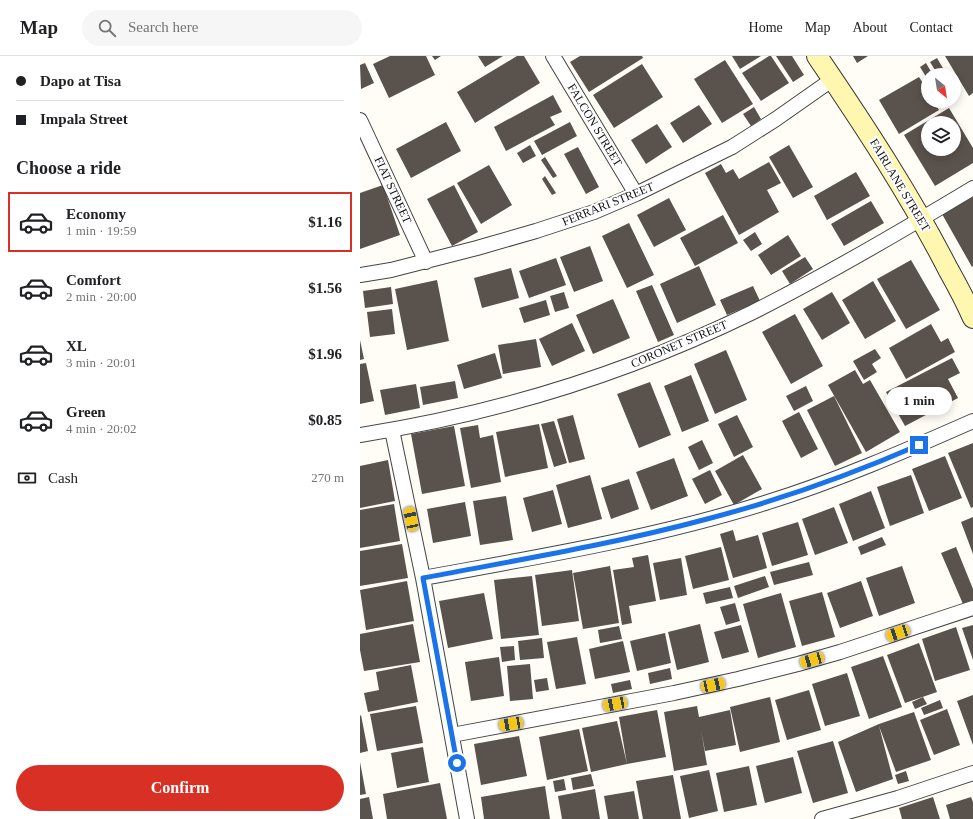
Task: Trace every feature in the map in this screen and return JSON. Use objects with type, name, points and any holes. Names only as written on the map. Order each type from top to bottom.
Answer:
[{"type":"street","name":"FALCON STREET","points":[[553,56],[636,194]]},
{"type":"street","name":"FAIRLANE STREET","points":[[817,56],[922,219],[973,318]]},
{"type":"street","name":"FERRARI STREET","points":[[360,275],[426,262],[536,231],[594,212],[636,194],[732,147],[776,119],[833,79]]},
{"type":"street","name":"FIAT STREET","points":[[360,120],[426,262]]},
{"type":"street","name":"CORONET STREET","points":[[360,435],[392,430],[467,414],[540,395],[612,372],[682,344],[751,313],[818,278],[973,188]]},
{"type":"street","points":[[423,578],[565,552],[641,536],[757,505],[817,486],[892,457],[973,421]]},
{"type":"street","points":[[392,430],[423,578],[467,819]]},
{"type":"street","points":[[452,734],[738,680],[840,652],[973,608]]},
{"type":"street","points":[[822,819],[898,798],[973,773]]},
{"type":"building","points":[[390,56],[426,56],[435,75],[389,98],[373,64]]},
{"type":"building","points":[[432,56],[441,56],[435,60]]},
{"type":"building","points":[[478,56],[503,56],[485,67]]},
{"type":"building","points":[[517,56],[524,56],[540,83],[475,123],[457,92]]},
{"type":"building","points":[[580,56],[642,56],[643,58],[589,92],[570,62]]},
{"type":"building","points":[[732,56],[761,56],[740,69]]},
{"type":"building","points":[[771,56],[789,83],[761,101],[742,73]]},
{"type":"building","points":[[776,56],[792,56],[804,75],[793,82]]},
{"type":"building","points":[[853,56],[868,56],[857,63]]},
{"type":"building","points":[[945,56],[973,56],[973,93],[969,96],[961,83],[961,68],[952,68]]},
{"type":"building","points":[[937,58],[943,68],[934,68],[930,62]]},
{"type":"building","points":[[725,60],[753,104],[722,123],[694,79]]},
{"type":"building","points":[[365,63],[374,83],[361,89],[360,65]]},
{"type":"building","points":[[926,63],[929,68],[921,69],[920,67]]},
{"type":"building","points":[[642,64],[663,97],[614,128],[593,95]]},
{"type":"building","points":[[919,77],[921,80],[921,108],[938,108],[939,110],[929,116],[921,116],[921,121],[899,134],[879,100]]},
{"type":"building","points":[[553,95],[562,112],[550,117],[555,125],[506,151],[494,127]]},
{"type":"building","points":[[699,105],[712,124],[683,143],[670,123]]},
{"type":"building","points":[[754,107],[761,119],[751,126],[743,114]]},
{"type":"building","points":[[949,108],[954,116],[936,116]]},
{"type":"building","points":[[446,122],[461,151],[411,178],[396,149]]},
{"type":"building","points":[[570,122],[577,136],[542,155],[534,141]]},
{"type":"building","points":[[657,124],[672,147],[646,164],[631,140]]},
{"type":"building","points":[[921,125],[921,156],[961,156],[961,128],[973,148],[973,163],[935,186],[904,135]]},
{"type":"building","points":[[530,145],[536,156],[523,163],[517,153]]},
{"type":"building","points":[[789,145],[813,187],[793,198],[769,157]]},
{"type":"building","points":[[578,147],[599,187],[586,194],[564,154]]},
{"type":"building","points":[[545,157],[557,176],[553,178],[541,160]]},
{"type":"building","points":[[769,162],[781,183],[767,190],[779,212],[739,235],[705,173],[721,164],[726,173],[733,169],[739,179]]},
{"type":"building","points":[[489,165],[512,205],[481,224],[457,183]]},
{"type":"building","points":[[856,172],[870,196],[827,220],[814,196]]},
{"type":"building","points":[[545,176],[556,193],[552,195],[542,179]]},
{"type":"building","points":[[383,185],[400,235],[360,249],[360,193]]},
{"type":"building","points":[[454,185],[478,232],[452,246],[427,199]]},
{"type":"building","points":[[973,197],[973,266],[972,267],[942,214]]},
{"type":"building","points":[[669,198],[686,230],[654,247],[637,215]]},
{"type":"building","points":[[871,201],[884,223],[844,246],[831,224]]},
{"type":"building","points":[[723,215],[738,243],[695,266],[680,238]]},
{"type":"building","points":[[629,223],[654,275],[627,288],[602,236]]},
{"type":"building","points":[[755,232],[762,244],[751,251],[743,240]]},
{"type":"building","points":[[788,235],[801,256],[771,275],[758,255]]},
{"type":"building","points":[[590,246],[603,281],[574,292],[560,257]]},
{"type":"building","points":[[805,257],[813,269],[790,284],[782,271]]},
{"type":"building","points":[[556,258],[566,285],[529,298],[519,271]]},
{"type":"building","points":[[911,260],[940,310],[906,329],[877,279]]},
{"type":"building","points":[[699,266],[716,305],[677,323],[660,284]]},
{"type":"building","points":[[511,268],[519,298],[482,308],[474,278]]},
{"type":"building","points":[[437,280],[449,341],[407,350],[395,289]]},
{"type":"building","points":[[873,281],[896,321],[865,339],[842,300]]},
{"type":"building","points":[[652,285],[674,335],[658,342],[636,291]]},
{"type":"building","points":[[753,286],[760,301],[727,315],[720,300]]},
{"type":"building","points":[[391,287],[393,304],[365,308],[363,291]]},
{"type":"building","points":[[564,292],[569,308],[555,312],[550,296]]},
{"type":"building","points":[[832,292],[850,323],[822,340],[803,309]]},
{"type":"building","points":[[613,299],[630,338],[593,354],[576,315]]},
{"type":"building","points":[[546,300],[550,315],[524,323],[519,308]]},
{"type":"building","points":[[392,309],[395,334],[370,337],[367,312]]},
{"type":"building","points":[[795,314],[823,366],[791,384],[762,332]]},
{"type":"building","points":[[572,323],[585,351],[552,366],[539,339]]},
{"type":"building","points":[[931,324],[941,342],[948,338],[955,352],[906,379],[889,348]]},
{"type":"building","points":[[536,339],[541,367],[503,374],[498,345]]},
{"type":"building","points":[[360,340],[364,359],[360,360]]},
{"type":"building","points":[[875,349],[881,358],[872,364],[877,372],[864,380],[853,361]]},
{"type":"building","points":[[726,350],[747,400],[715,414],[694,364]]},
{"type":"building","points":[[495,353],[502,378],[464,389],[457,365]]},
{"type":"building","points":[[952,358],[960,373],[948,379],[958,398],[905,426],[886,392]]},
{"type":"building","points":[[366,363],[374,401],[360,404],[360,364]]},
{"type":"building","points":[[855,370],[863,384],[870,380],[900,432],[866,452],[828,385]]},
{"type":"building","points":[[691,375],[709,421],[682,432],[664,386]]},
{"type":"building","points":[[455,381],[458,398],[423,405],[420,387]]},
{"type":"building","points":[[650,382],[671,435],[639,448],[617,394]]},
{"type":"building","points":[[416,384],[420,408],[385,415],[380,390]]},
{"type":"building","points":[[806,386],[813,401],[794,411],[786,396]]},
{"type":"building","points":[[834,396],[862,453],[835,466],[807,410]]},
{"type":"building","points":[[799,412],[818,449],[801,458],[782,421]]},
{"type":"building","points":[[573,415],[585,459],[569,463],[557,419]]},
{"type":"building","points":[[737,415],[753,447],[734,457],[718,424]]},
{"type":"building","points":[[554,421],[567,463],[554,467],[541,424]]},
{"type":"building","points":[[539,424],[548,468],[505,477],[496,432]]},
{"type":"building","points":[[478,425],[480,438],[493,435],[501,482],[471,488],[460,428]]},
{"type":"building","points":[[454,426],[465,486],[422,494],[411,434]]},
{"type":"building","points":[[702,440],[713,463],[699,470],[688,447]]},
{"type":"building","points":[[973,443],[973,507],[971,508],[948,453]]},
{"type":"building","points":[[743,455],[762,489],[734,505],[715,471]]},
{"type":"building","points":[[945,456],[962,498],[929,511],[912,469]]},
{"type":"building","points":[[674,458],[688,496],[651,510],[636,472]]},
{"type":"building","points":[[388,460],[395,501],[360,508],[360,466]]},
{"type":"building","points":[[710,470],[722,495],[705,504],[692,479]]},
{"type":"building","points":[[590,475],[602,519],[568,528],[556,485]]},
{"type":"building","points":[[911,475],[924,513],[890,526],[877,487]]},
{"type":"building","points":[[629,479],[639,509],[611,519],[601,488]]},
{"type":"building","points":[[553,490],[562,524],[532,532],[523,498]]},
{"type":"building","points":[[871,491],[885,528],[853,541],[839,504]]},
{"type":"building","points":[[506,496],[513,540],[480,545],[473,501]]},
{"type":"building","points":[[465,502],[471,536],[433,543],[427,509]]},
{"type":"building","points":[[394,504],[400,541],[360,548],[360,510]]},
{"type":"building","points":[[834,507],[848,543],[815,555],[802,519]]},
{"type":"building","points":[[973,517],[973,554],[961,522]]},
{"type":"building","points":[[798,522],[808,555],[772,566],[762,533]]},
{"type":"building","points":[[733,530],[736,541],[758,535],[767,568],[733,578],[720,534]]},
{"type":"building","points":[[882,537],[886,545],[861,555],[858,547]]},
{"type":"building","points":[[402,544],[408,578],[360,586],[360,551]]},
{"type":"building","points":[[721,547],[729,580],[693,589],[685,556]]},
{"type":"building","points":[[956,547],[973,589],[973,600],[963,604],[941,553]]},
{"type":"building","points":[[648,555],[656,601],[629,606],[632,623],[622,625],[613,570],[634,567],[632,558]]},
{"type":"building","points":[[681,558],[687,595],[660,600],[653,563]]},
{"type":"building","points":[[809,562],[813,575],[774,585],[770,572]]},
{"type":"building","points":[[610,566],[619,623],[583,629],[573,573]]},
{"type":"building","points":[[902,566],[915,603],[879,616],[866,578]]},
{"type":"building","points":[[572,570],[579,621],[542,626],[535,575]]},
{"type":"building","points":[[532,576],[539,635],[501,639],[494,580]]},
{"type":"building","points":[[765,576],[769,587],[738,598],[734,586]]},
{"type":"building","points":[[407,581],[414,621],[366,630],[360,590]]},
{"type":"building","points":[[861,581],[873,616],[840,628],[827,593]]},
{"type":"building","points":[[730,587],[733,598],[706,604],[703,593]]},
{"type":"building","points":[[822,592],[835,637],[802,646],[789,601]]},
{"type":"building","points":[[484,593],[493,639],[448,648],[439,601]]},
{"type":"building","points":[[781,593],[796,647],[758,658],[743,604]]},
{"type":"building","points":[[735,603],[740,621],[726,625],[720,607]]},
{"type":"building","points":[[413,624],[420,662],[364,671],[360,650],[360,634]]},
{"type":"building","points":[[700,624],[709,662],[677,670],[668,632]]},
{"type":"building","points":[[741,625],[749,652],[722,659],[714,632]]},
{"type":"building","points":[[973,625],[973,660],[962,628]]},
{"type":"building","points":[[619,626],[622,639],[600,643],[598,630]]},
{"type":"building","points":[[956,627],[970,670],[935,681],[922,639]]},
{"type":"building","points":[[665,633],[671,663],[637,671],[630,641]]},
{"type":"building","points":[[577,637],[586,684],[556,689],[547,642]]},
{"type":"building","points":[[542,638],[544,658],[520,660],[518,641]]},
{"type":"building","points":[[623,641],[630,672],[595,679],[589,649]]},
{"type":"building","points":[[919,643],[937,692],[905,703],[887,655]]},
{"type":"building","points":[[514,646],[515,660],[502,662],[500,647]]},
{"type":"building","points":[[883,656],[902,707],[869,719],[851,667]]},
{"type":"building","points":[[499,657],[504,696],[471,701],[465,662]]},
{"type":"building","points":[[530,664],[533,699],[510,701],[507,666]]},
{"type":"building","points":[[411,665],[418,702],[368,712],[364,693],[379,690],[376,672]]},
{"type":"building","points":[[670,668],[672,679],[650,684],[648,673]]},
{"type":"building","points":[[847,673],[860,716],[825,726],[812,684]]},
{"type":"building","points":[[547,678],[549,690],[536,692],[534,680]]},
{"type":"building","points":[[630,680],[632,689],[613,693],[611,684]]},
{"type":"building","points":[[809,690],[821,730],[787,740],[775,700]]},
{"type":"building","points":[[973,695],[973,745],[957,701]]},
{"type":"building","points":[[770,697],[780,742],[740,752],[730,707]]},
{"type":"building","points":[[923,697],[927,704],[915,709],[912,702]]},
{"type":"building","points":[[940,700],[943,708],[924,715],[921,708]]},
{"type":"building","points":[[416,706],[423,743],[377,751],[370,714]]},
{"type":"building","points":[[697,706],[699,717],[730,710],[736,745],[705,751],[701,730],[707,765],[674,771],[664,712]]},
{"type":"building","points":[[947,709],[960,745],[934,755],[920,720]]},
{"type":"building","points":[[657,710],[666,757],[627,764],[619,717]]},
{"type":"building","points":[[914,712],[931,760],[896,772],[879,726],[893,779],[856,792],[838,742],[879,724]]},
{"type":"building","points":[[361,715],[368,751],[360,753],[360,716]]},
{"type":"building","points":[[617,721],[627,764],[591,772],[582,728]]},
{"type":"building","points":[[579,729],[588,771],[547,780],[539,737]]},
{"type":"building","points":[[519,736],[527,776],[481,785],[474,744]]},
{"type":"building","points":[[833,741],[848,793],[813,803],[797,751]]},
{"type":"building","points":[[423,747],[429,782],[397,788],[391,753]]},
{"type":"building","points":[[793,757],[802,793],[765,803],[756,766]]},
{"type":"building","points":[[360,762],[366,794],[360,795]]},
{"type":"building","points":[[749,766],[757,805],[724,812],[716,773]]},
{"type":"building","points":[[709,770],[718,811],[689,818],[680,776]]},
{"type":"building","points":[[906,771],[909,781],[898,784],[895,775]]},
{"type":"building","points":[[591,774],[594,786],[573,790],[571,778]]},
{"type":"building","points":[[673,775],[681,819],[643,819],[636,781]]},
{"type":"building","points":[[564,779],[566,790],[555,792],[553,781]]},
{"type":"building","points":[[440,783],[447,819],[387,819],[383,794]]},
{"type":"building","points":[[545,786],[550,819],[484,819],[481,797]]},
{"type":"building","points":[[595,789],[600,819],[562,819],[558,796]]},
{"type":"building","points":[[634,791],[639,819],[608,819],[604,796]]},
{"type":"building","points":[[369,797],[373,819],[360,819],[360,799]]},
{"type":"building","points":[[933,797],[940,819],[902,819],[899,808]]},
{"type":"building","points":[[971,797],[973,802],[973,819],[950,819],[946,805]]},
{"type":"route","points":[[457,763],[423,578],[641,536],[707,519],[765,503],[817,486],[919,445]]}]
